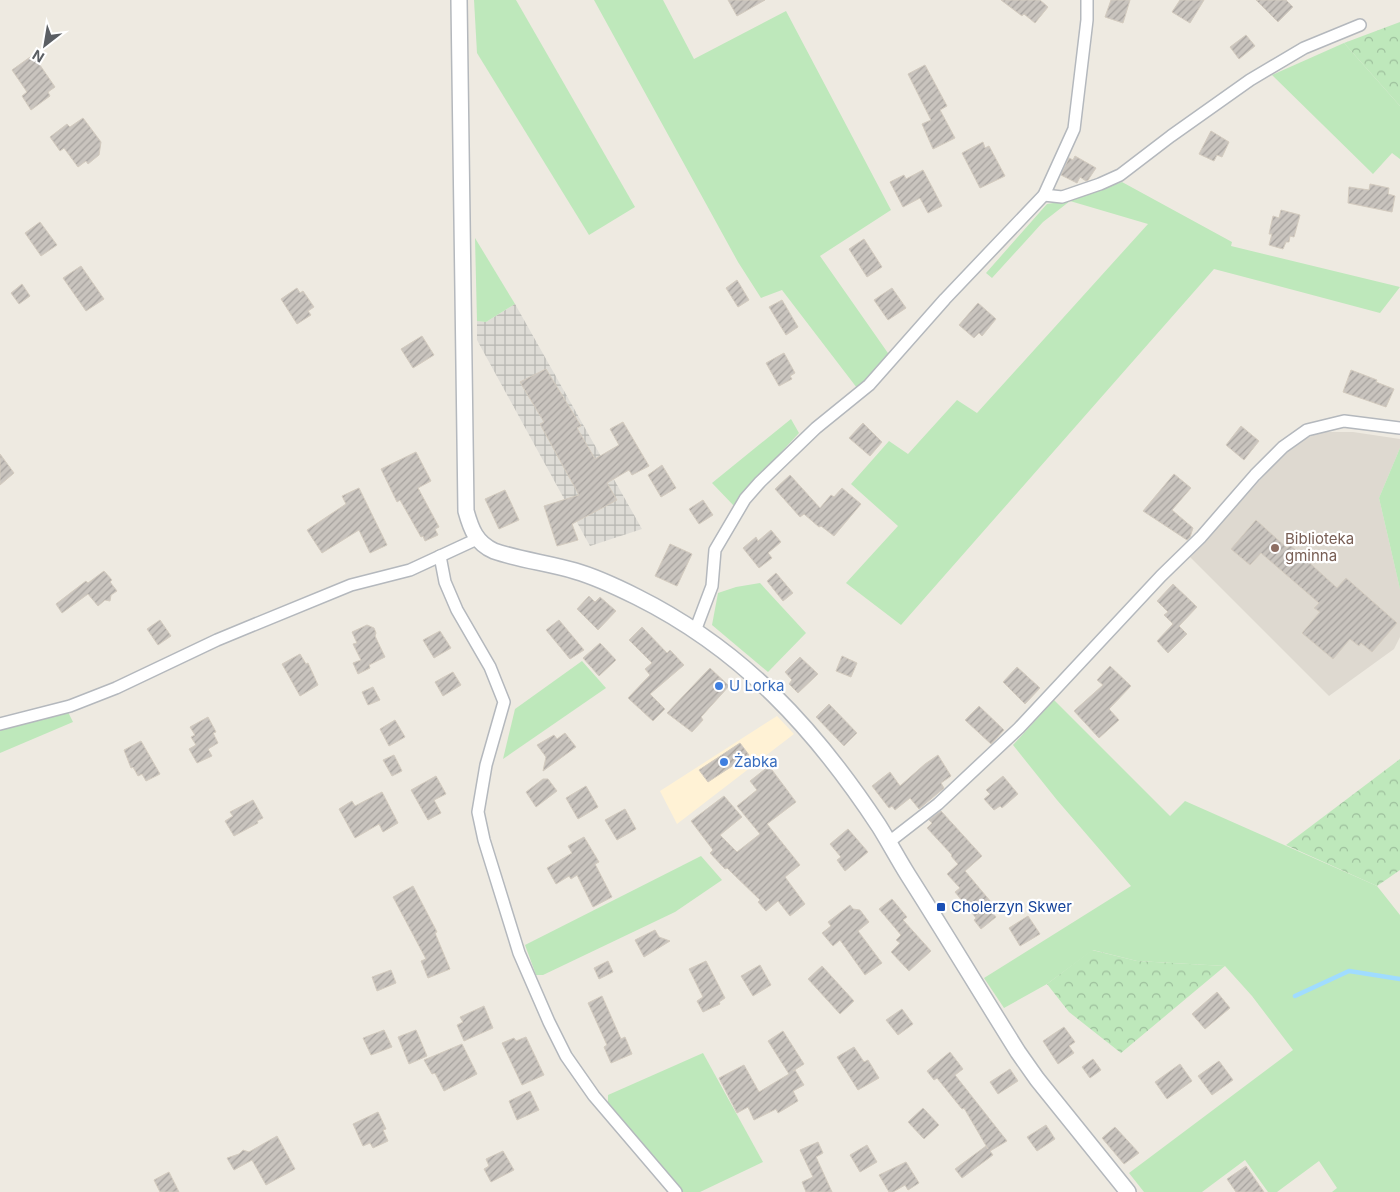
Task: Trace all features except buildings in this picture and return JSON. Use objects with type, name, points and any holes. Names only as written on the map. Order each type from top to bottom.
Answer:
[{"type":"street","points":[[459,0],[466,511],[469,524],[477,539],[486,548],[502,554],[575,571],[639,598],[695,631],[745,667],[801,723],[852,787],[889,842],[1018,1052],[1037,1079],[1128,1192]]},
{"type":"street","points":[[695,631],[712,586],[716,550],[745,500],[760,482],[816,428],[869,385],[945,299],[1044,195],[1074,129],[1088,0]]},
{"type":"street","points":[[1044,195],[1062,197],[1120,175],[1250,80],[1304,48],[1360,25]]},
{"type":"street","points":[[889,842],[938,804],[1019,728],[1161,576],[1202,537],[1255,475],[1283,447],[1307,430],[1344,421],[1400,428]]},
{"type":"street","points":[[0,724],[70,706],[116,688],[217,640],[351,585],[410,570],[477,539]]},
{"type":"street","points":[[440,556],[444,582],[457,610],[490,667],[504,702],[486,765],[478,812],[488,855],[519,953],[566,1056],[594,1096],[676,1192]]},
{"type":"shaded area","points":[[515,304],[642,529],[590,546],[477,340],[477,321],[486,322]]},
{"type":"shaded area","points":[[1319,432],[1353,432],[1400,439],[1400,448],[1379,498],[1400,589],[1400,637],[1394,649],[1329,696],[1190,557],[1290,447]]},
{"type":"shaded area","points":[[777,716],[794,734],[677,824],[660,791]]},
{"type":"green space","points":[[474,0],[516,0],[635,207],[589,235],[477,53]]},
{"type":"green space","points":[[594,0],[663,0],[694,59],[786,11],[891,210],[820,256],[890,356],[857,388],[782,290],[761,298],[738,262]]},
{"type":"green space","points":[[1400,22],[1400,106],[1344,43]]},
{"type":"green space","points":[[1344,43],[1400,106],[1400,159],[1392,153],[1373,174],[1272,75]]},
{"type":"green space","points":[[1122,182],[1232,242],[1231,246],[1400,287],[1380,313],[1214,269],[901,625],[846,583],[898,526],[851,484],[889,441],[908,454],[957,400],[977,413],[1148,224],[1070,201],[1043,222],[992,278],[986,273],[1047,204],[1070,200]]},
{"type":"green space","points":[[475,238],[515,304],[486,322],[477,321]]},
{"type":"green space","points":[[791,419],[799,433],[750,486],[735,507],[712,483]]},
{"type":"green space","points":[[1400,448],[1400,589],[1379,498]]},
{"type":"green space","points":[[760,583],[806,633],[768,672],[712,625],[718,593],[736,587]]},
{"type":"green space","points":[[582,661],[606,688],[503,759],[515,709]]},
{"type":"green space","points":[[1054,700],[1170,816],[1185,801],[1377,886],[1400,915],[1400,1192],[1332,1192],[1337,1188],[1319,1161],[1277,1192],[1268,1192],[1245,1160],[1202,1192],[1144,1192],[1129,1173],[1293,1050],[1252,996],[1225,966],[1137,961],[1093,950],[1047,984],[1004,1008],[984,978],[1131,886],[1057,800],[1013,745]]},
{"type":"green space","points":[[67,710],[73,722],[0,753],[0,729]]},
{"type":"green space","points":[[1400,759],[1400,870],[1377,886],[1286,845]]},
{"type":"green space","points":[[701,856],[722,880],[675,912],[543,975],[536,975],[525,945]]},
{"type":"green space","points":[[1092,950],[1137,961],[1225,966],[1121,1053],[1069,1012],[1047,984]]},
{"type":"green space","points":[[703,1053],[763,1162],[700,1192],[682,1192],[608,1103],[608,1095]]},
{"type":"waterway","points":[[1295,996],[1349,971],[1400,979]]},
{"type":"place","name":"Biblioteka gminna","points":[[1275,548]]},
{"type":"place","name":"U Lorka","points":[[719,686]]},
{"type":"place","name":"Żabka","points":[[724,762]]},
{"type":"place","name":"Cholerzyn Skwer","points":[[941,907]]}]
